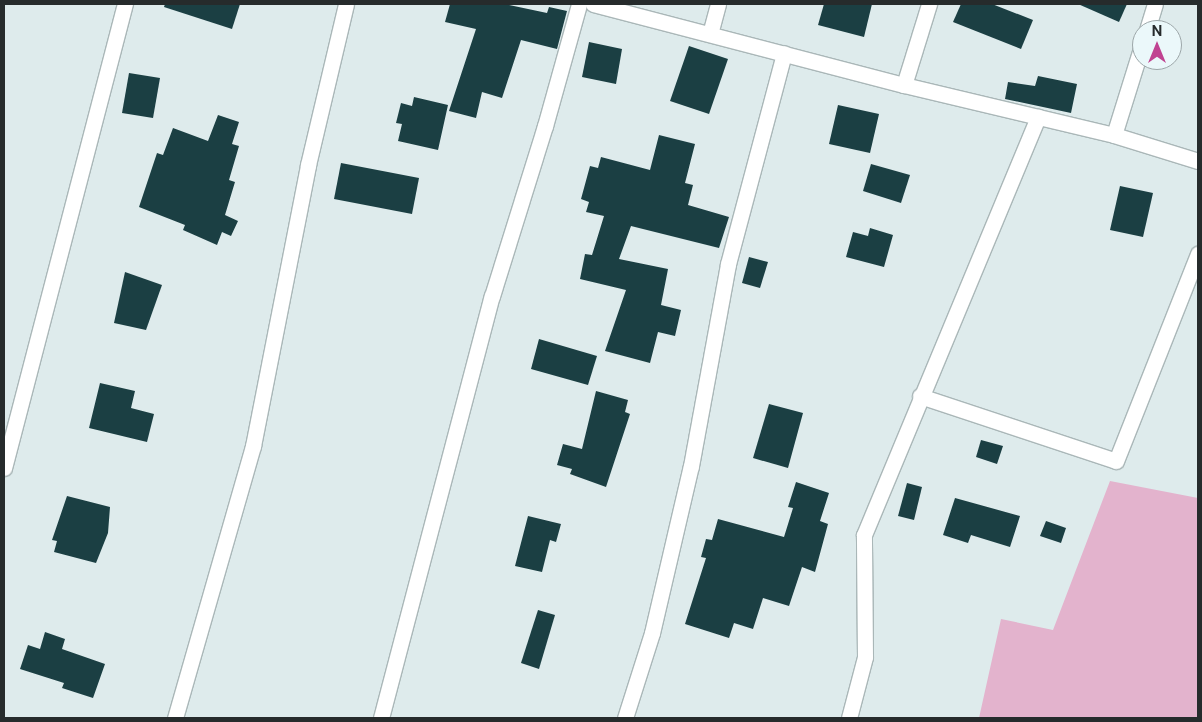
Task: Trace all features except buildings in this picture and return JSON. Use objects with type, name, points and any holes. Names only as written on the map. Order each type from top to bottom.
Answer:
[{"type":"street","points":[[4,468],[125,4]]},
{"type":"street","points":[[175,718],[253,446],[308,165],[346,4]]},
{"type":"street","points":[[381,718],[492,296],[546,126],[579,4]]},
{"type":"street","points":[[593,4],[904,85],[1114,135],[1198,161]]},
{"type":"street","points":[[710,34],[718,4]]},
{"type":"street","points":[[904,85],[929,4]]},
{"type":"street","points":[[1150,20],[1155,4]]},
{"type":"street","points":[[625,718],[656,614],[691,466],[728,264],[784,53]]},
{"type":"street","points":[[1114,135],[1134,70]]},
{"type":"street","points":[[850,718],[865,657],[864,535],[920,396],[1038,117]]},
{"type":"street","points":[[920,396],[1116,461],[1198,254]]},
{"type":"shaded area","points":[[1110,481],[1198,498],[1198,718],[979,718],[1001,619],[1053,630]]}]
